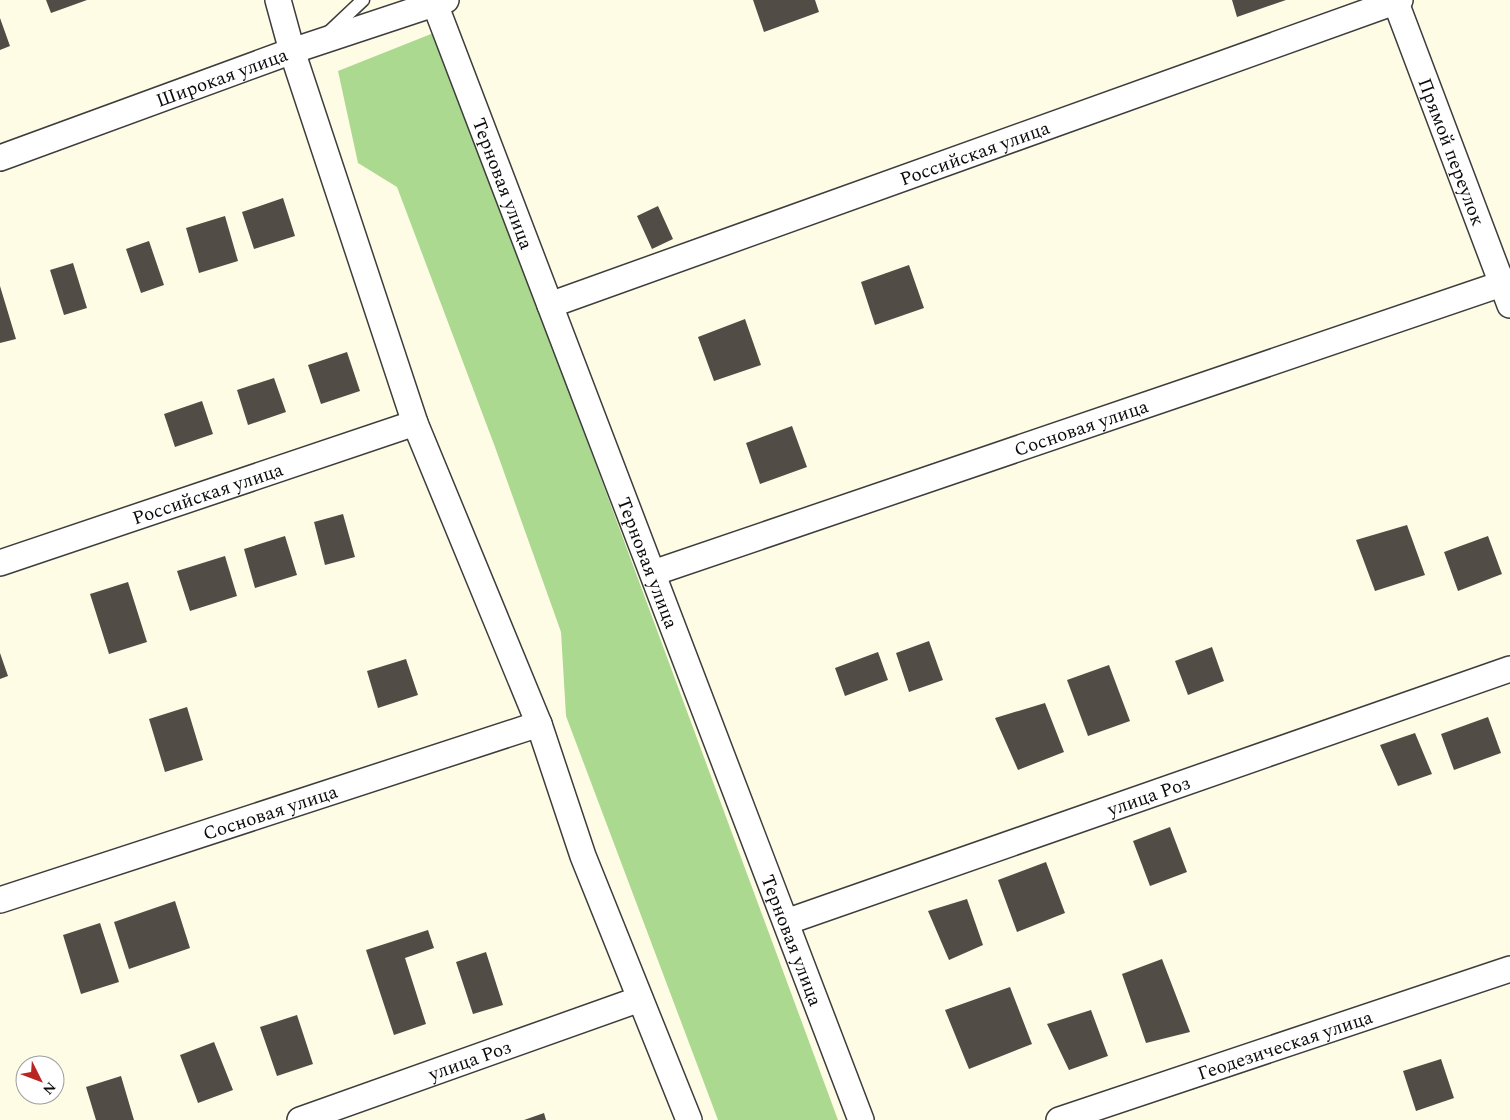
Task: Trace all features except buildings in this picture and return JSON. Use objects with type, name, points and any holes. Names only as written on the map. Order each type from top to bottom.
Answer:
[{"type":"street","points":[[278,0],[292,51],[415,423],[539,724],[583,856],[689,1120]]},
{"type":"street","name":"Прямой переулок","points":[[1397,1],[1507,290]]},
{"type":"street","name":"Российская улица","points":[[550,305],[1397,1]]},
{"type":"street","name":"Широкая улица","points":[[0,158],[292,51],[440,2]]},
{"type":"street","name":"Терновая улица","points":[[440,2],[550,305],[861,1120]]},
{"type":"street","name":"Сосновая улица","points":[[652,573],[1507,290]]},
{"type":"street","name":"Российская улица","points":[[0,563],[415,423]]},
{"type":"street","name":"улица Роз","points":[[786,922],[1510,669]]},
{"type":"street","name":"Сосновая улица","points":[[0,900],[539,724]]},
{"type":"street","name":"Геодезическая улица","points":[[1059,1120],[1510,969]]},
{"type":"street","name":"улица Роз","points":[[300,1120],[640,999]]},
{"type":"lane","points":[[319,42],[362,0]]},
{"type":"green space","points":[[436,32],[838,1120],[718,1120],[566,716],[561,632],[495,447],[397,187],[358,163],[338,71]]}]
